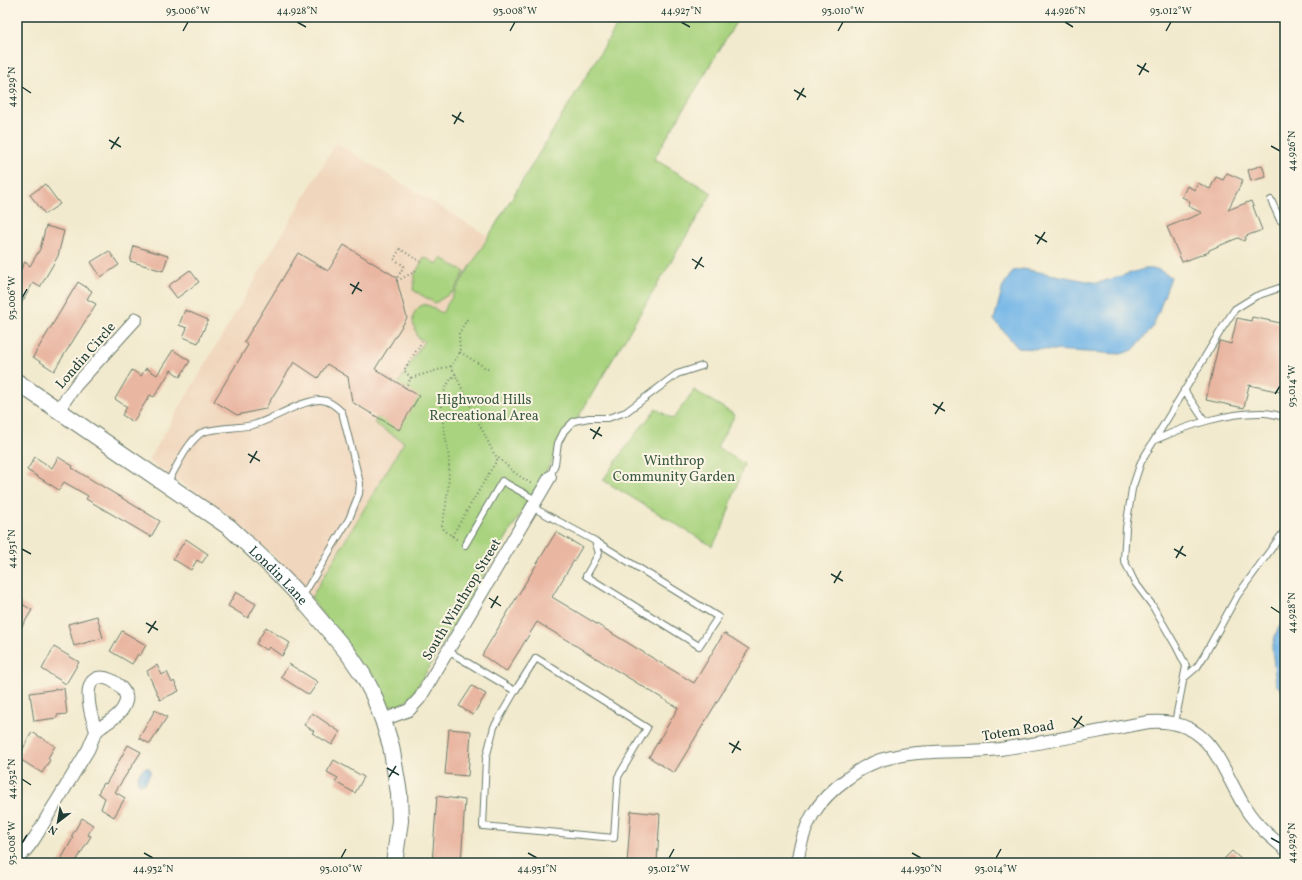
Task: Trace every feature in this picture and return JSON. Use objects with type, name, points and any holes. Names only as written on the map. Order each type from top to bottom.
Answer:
[{"type":"street","name":"Londin Circle","points":[[58,410],[76,385],[136,320]]},
{"type":"street","name":"Londin Lane","points":[[17,382],[228,527],[275,570],[337,639],[355,664],[373,694],[391,746],[399,793],[400,821],[394,863]]},
{"type":"street","name":"South Winthrop Street","points":[[383,720],[408,710],[420,698],[550,477]]},
{"type":"street","name":"Totem Road","points":[[798,863],[804,832],[823,799],[855,772],[873,763],[891,757],[913,754],[981,751],[1006,748],[1149,722],[1163,721],[1189,728],[1201,735],[1210,746],[1247,810],[1260,826],[1285,849]]},
{"type":"street","points":[[17,859],[28,848],[36,836],[89,748],[96,731]]},
{"type":"lane","points":[[1271,200],[1280,220],[1285,224]]},
{"type":"lane","points":[[1175,723],[1186,666],[1152,605],[1134,581],[1124,560],[1126,528],[1132,489],[1141,462],[1235,309],[1256,296],[1285,286]]},
{"type":"lane","points":[[550,477],[555,464],[558,443],[564,431],[574,422],[589,418],[608,418],[626,412],[677,374],[702,366]]},
{"type":"lane","points":[[1184,390],[1205,421]]},
{"type":"lane","points":[[166,484],[194,439],[204,431],[252,425],[269,420],[306,402],[320,400],[334,404],[342,412],[360,483],[359,494],[348,519],[301,598]]},
{"type":"lane","points":[[1155,440],[1205,421],[1240,414],[1265,413],[1285,417]]},
{"type":"lane","points":[[465,545],[502,481],[537,500],[595,541],[718,616],[699,646],[586,576],[599,553],[595,541]]},
{"type":"lane","points":[[1184,678],[1197,667],[1237,596],[1285,530]]},
{"type":"lane","points":[[448,651],[515,691]]},
{"type":"lane","points":[[536,658],[647,728],[618,777],[614,838],[483,826],[486,758],[494,727],[515,691],[536,658]]},
{"type":"path","points":[[416,271],[397,281],[404,266],[394,259],[400,249],[421,262]]},
{"type":"path","points":[[406,388],[411,378],[451,366],[460,352],[459,333],[468,318]]},
{"type":"path","points":[[411,378],[404,370],[422,340]]},
{"type":"path","points":[[460,352],[489,370]]},
{"type":"path","points":[[451,366],[494,454],[515,473],[537,500]]},
{"type":"path","points":[[456,374],[446,388],[441,410],[449,461],[449,485],[442,525],[444,530],[465,545]]},
{"type":"path","points":[[452,536],[498,458]]},
{"type":"shaded area","points":[[336,143],[488,236],[374,423],[404,441],[311,598],[270,552],[222,510],[148,461]]},
{"type":"green space","name":"Highwood Hills Recreational Area","points":[[622,17],[739,17],[654,159],[712,193],[413,694],[400,705],[388,705],[311,598],[404,442],[374,423],[424,341],[418,338],[414,326],[413,316],[422,305],[431,306],[442,313]]},
{"type":"green space","points":[[424,257],[437,264],[441,258],[465,272],[454,291],[435,303],[413,290],[415,274]]},
{"type":"green space","name":"Winthrop Community Garden","points":[[694,390],[735,415],[717,447],[744,464],[722,530],[712,546],[603,480],[633,437],[656,409],[673,419]]},
{"type":"water","points":[[1023,269],[1098,283],[1144,269],[1157,269],[1171,277],[1153,327],[1133,350],[1121,354],[1018,348],[994,320],[1003,286],[1013,271]]},
{"type":"water","points":[[1285,616],[1285,695],[1276,684],[1272,648],[1276,633]]},
{"type":"water","points":[[147,767],[150,769],[150,774],[145,783],[139,784],[137,781],[138,777],[141,771]]},
{"type":"building","points":[[1262,165],[1266,177],[1251,181],[1248,170]]},
{"type":"building","points":[[1227,173],[1243,180],[1228,210],[1251,201],[1262,230],[1246,236],[1244,241],[1238,238],[1209,250],[1209,252],[1182,262],[1167,227],[1202,213],[1188,206],[1190,201],[1182,197],[1187,186],[1195,190],[1198,183],[1210,189],[1216,177],[1223,180]]},
{"type":"building","points":[[45,184],[60,204],[45,214],[30,195]]},
{"type":"building","points":[[46,226],[64,231],[58,256],[40,287],[33,283],[17,311],[17,276],[25,262],[30,266],[40,249]]},
{"type":"building","points":[[344,245],[396,277],[407,318],[375,369],[419,396],[399,430],[352,402],[348,377],[327,364],[318,378],[294,362],[265,409],[237,415],[214,401],[248,345],[244,342],[298,253],[328,271]]},
{"type":"building","points":[[134,246],[168,256],[163,271],[130,261]]},
{"type":"building","points":[[109,251],[119,265],[101,277],[91,262]]},
{"type":"building","points":[[190,270],[199,282],[177,298],[168,286]]},
{"type":"building","points":[[78,282],[92,291],[87,299],[96,304],[54,371],[33,357]]},
{"type":"building","points":[[185,310],[208,320],[198,343],[183,337],[187,328],[179,325]]},
{"type":"building","points":[[1252,317],[1285,324],[1285,393],[1249,385],[1244,408],[1206,400],[1219,342],[1231,344],[1237,318],[1251,321]]},
{"type":"building","points":[[173,350],[190,361],[180,377],[171,370],[154,397],[150,395],[133,422],[122,415],[127,407],[115,399],[132,370],[141,376],[146,368],[157,375]]},
{"type":"building","points":[[35,457],[52,468],[58,457],[73,466],[72,468],[160,521],[151,537],[86,499],[88,496],[64,482],[59,490],[27,470]]},
{"type":"building","points":[[556,532],[582,547],[552,597],[694,683],[724,633],[749,649],[674,773],[649,757],[678,708],[537,622],[506,672],[482,655]]},
{"type":"building","points":[[186,539],[208,554],[202,563],[197,560],[191,570],[173,559]]},
{"type":"building","points":[[236,592],[256,604],[248,618],[228,606]]},
{"type":"building","points":[[17,601],[32,610],[17,635]]},
{"type":"building","points":[[97,616],[103,638],[74,646],[68,624]]},
{"type":"building","points":[[266,627],[290,643],[282,656],[269,647],[267,650],[256,644]]},
{"type":"building","points":[[122,631],[146,645],[140,656],[138,654],[132,664],[110,651]]},
{"type":"building","points":[[54,647],[79,662],[66,684],[42,669]]},
{"type":"building","points":[[289,664],[318,682],[309,695],[281,677]]},
{"type":"building","points":[[157,665],[162,675],[167,672],[172,683],[174,681],[179,691],[160,700],[147,671]]},
{"type":"building","points":[[472,686],[486,694],[473,715],[459,706]]},
{"type":"building","points":[[64,688],[67,714],[57,715],[57,718],[34,721],[30,693]]},
{"type":"building","points":[[155,710],[167,717],[150,744],[139,738]]},
{"type":"building","points":[[312,713],[340,732],[332,745],[312,733],[314,731],[304,725]]},
{"type":"building","points":[[449,729],[471,731],[468,776],[445,774]]},
{"type":"building","points":[[32,732],[55,746],[48,758],[50,760],[42,773],[18,758]]},
{"type":"building","points":[[128,745],[141,752],[115,792],[125,798],[114,817],[101,809],[105,798],[98,793],[104,783],[106,784]]},
{"type":"building","points":[[334,760],[364,777],[355,793],[335,782],[338,778],[327,772]]},
{"type":"building","points":[[437,796],[465,800],[461,863],[432,863]]},
{"type":"building","points":[[631,811],[660,814],[657,863],[627,863]]},
{"type":"building","points":[[82,818],[93,825],[88,835],[91,836],[75,863],[59,863],[73,838],[71,837]]},
{"type":"building","points":[[1232,851],[1245,863],[1220,863]]}]
